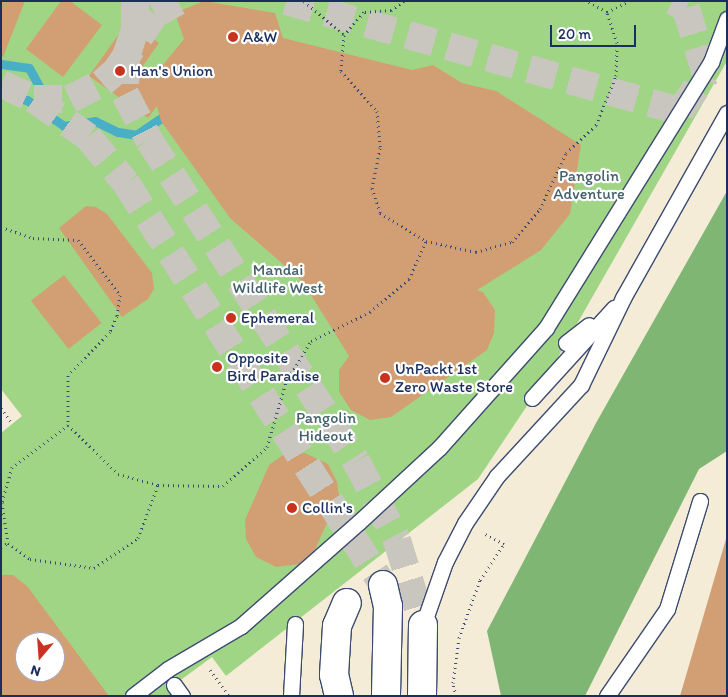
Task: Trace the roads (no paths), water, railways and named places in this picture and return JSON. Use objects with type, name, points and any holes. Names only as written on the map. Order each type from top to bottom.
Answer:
[{"type":"street","points":[[383,585],[388,606],[386,696]]},
{"type":"street","points":[[338,696],[334,675],[337,626],[348,604]]},
{"type":"street","points":[[422,696],[423,624]]},
{"type":"lane","points":[[133,696],[168,669],[249,620],[440,447],[539,335],[711,62],[727,19]]},
{"type":"lane","points":[[423,624],[445,562],[465,523],[497,476],[581,385],[623,298],[727,113]]},
{"type":"lane","points":[[566,343],[623,298]]},
{"type":"lane","points":[[532,398],[623,298]]},
{"type":"lane","points":[[607,696],[666,609],[700,500]]},
{"type":"lane","points":[[291,696],[295,624]]},
{"type":"waterway","points":[[1,64],[29,68],[41,90],[47,114]]},
{"type":"waterway","points":[[1,95],[27,100],[64,126],[95,121],[118,132],[136,135],[170,112]]},
{"type":"tunnel","points":[[135,1],[135,29],[126,56],[125,94],[149,140],[356,461],[397,540],[423,625]]},
{"type":"tunnel","points":[[34,99],[70,99],[102,83],[116,71],[155,14],[178,1]]},
{"type":"tunnel","points":[[286,1],[680,111],[706,74],[686,8],[673,1]]},
{"type":"tunnel","points":[[1,84],[34,99],[88,137],[126,183],[383,585]]},
{"type":"place","name":"A&W","points":[[233,37]]},
{"type":"place","name":"Han's Union","points":[[120,71]]},
{"type":"place","name":"Ephemeral","points":[[231,318]]},
{"type":"place","name":"Opposite Bird Paradise","points":[[217,367]]},
{"type":"place","name":"UnPackt 1st Zero Waste Store","points":[[385,378]]},
{"type":"place","name":"Collin's","points":[[292,508]]},
{"type":"park label","name":"Pangolin Adventure","points":[[589,185]]},
{"type":"park label","name":"Mandai Wildlife West","points":[[278,279]]},
{"type":"park label","name":"Pangolin Hideout","points":[[326,427]]}]
